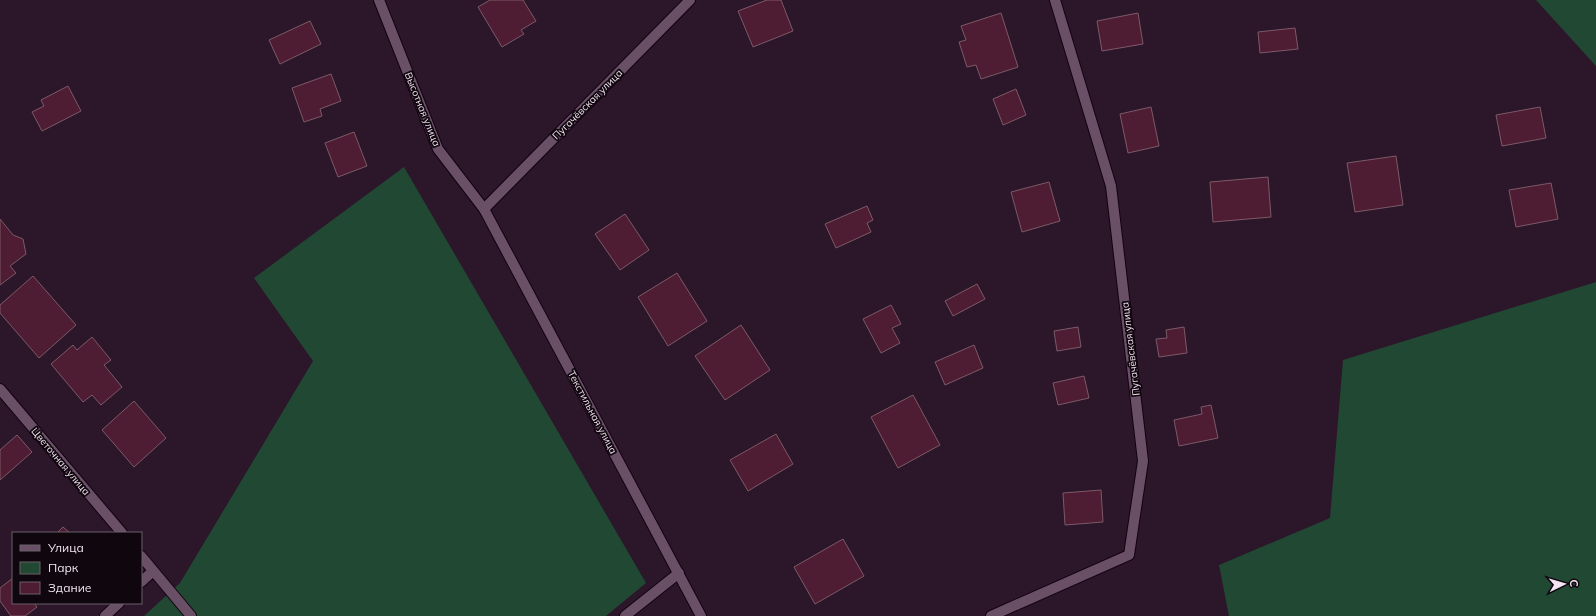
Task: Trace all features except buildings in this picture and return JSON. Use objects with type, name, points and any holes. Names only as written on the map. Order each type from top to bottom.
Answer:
[{"type":"street","name":"Высотная улица","points":[[379,0],[438,149],[484,209]]},
{"type":"street","name":"Пугачёвская улица","points":[[484,209],[690,0]]},
{"type":"street","name":"Пугачёвская улица","points":[[991,616],[1129,555],[1143,461],[1111,186],[1055,0]]},
{"type":"street","name":"Текстильная улица","points":[[484,209],[679,572],[701,616]]},
{"type":"street","name":"Цветочная улица","points":[[0,389],[121,532]]},
{"type":"street","points":[[142,557],[191,616]]},
{"type":"street","points":[[142,581],[154,571]]},
{"type":"street","points":[[625,616],[679,572]]},
{"type":"street","points":[[105,616],[118,604]]},
{"type":"green space","points":[[1536,0],[1596,0],[1596,66]]},
{"type":"green space","points":[[404,167],[646,583],[606,616],[144,616],[180,583],[313,361],[254,278]]},
{"type":"green space","points":[[1596,282],[1596,616],[1229,616],[1219,565],[1330,518],[1343,360]]}]
